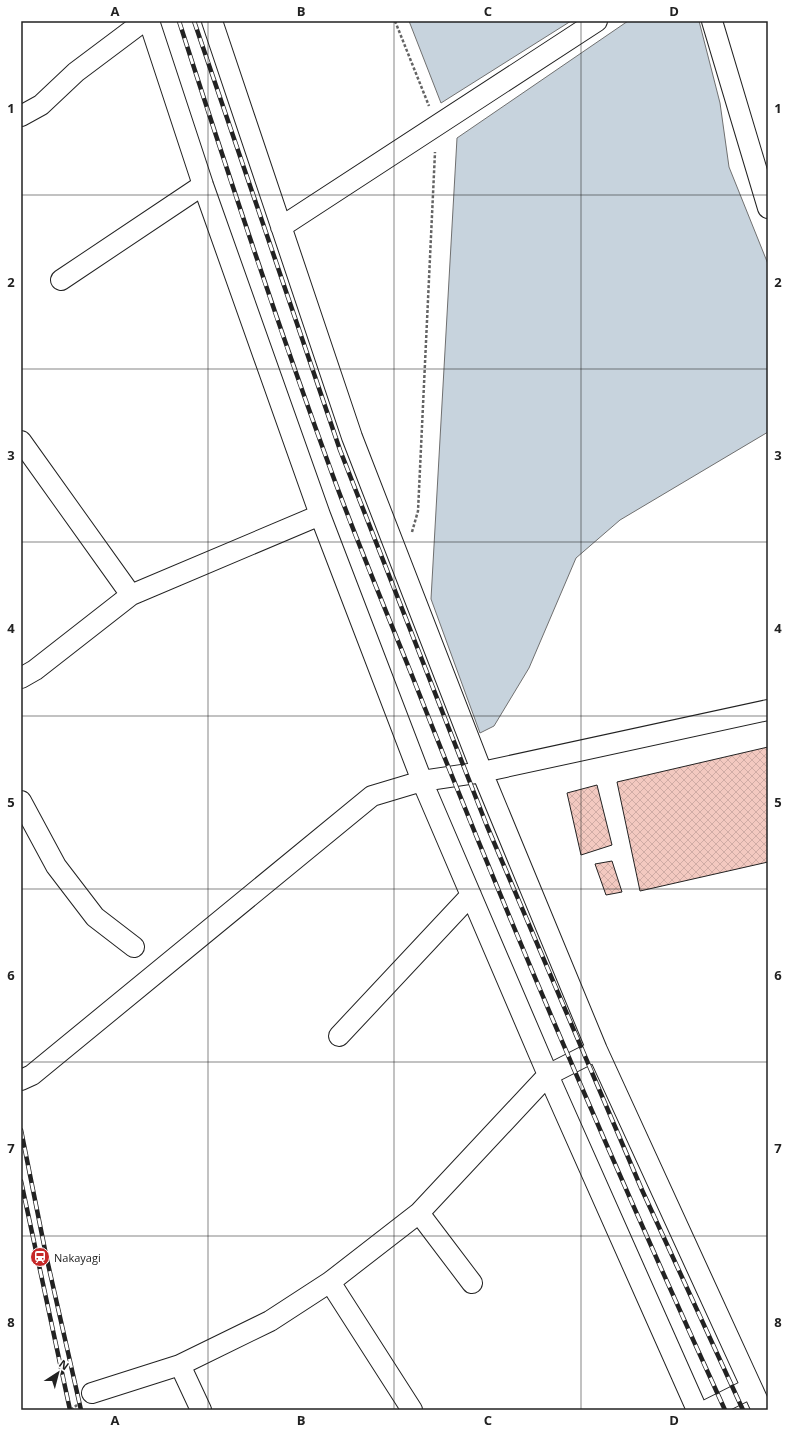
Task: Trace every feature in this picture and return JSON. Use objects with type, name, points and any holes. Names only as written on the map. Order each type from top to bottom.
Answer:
[{"type":"street","points":[[21,116],[41,105],[76,72],[144,21]]},
{"type":"street","points":[[149,21],[203,185],[320,515],[422,781],[548,1075],[697,1410]]},
{"type":"street","points":[[212,21],[352,437],[402,562],[482,772],[597,1050],[762,1410]]},
{"type":"street","points":[[281,227],[597,21]]},
{"type":"street","points":[[712,21],[768,208]]},
{"type":"street","points":[[61,280],[203,185]]},
{"type":"street","points":[[21,441],[131,594]]},
{"type":"street","points":[[21,678],[35,670],[131,594],[320,515]]},
{"type":"street","points":[[21,1080],[32,1075],[372,796],[422,781],[482,772],[768,710]]},
{"type":"street","points":[[21,801],[56,866],[95,917],[134,948]]},
{"type":"street","points":[[339,1036],[471,895]]},
{"type":"street","points":[[92,1393],[180,1365],[270,1321],[330,1282],[419,1213],[548,1075],[597,1050]]},
{"type":"street","points":[[419,1213],[472,1283]]},
{"type":"street","points":[[330,1282],[412,1410]]},
{"type":"street","points":[[180,1365],[201,1410]]},
{"type":"street","points":[[708,1410],[751,1388]]},
{"type":"path","points":[[395,21],[436,126],[418,511],[402,562]]},
{"type":"shaded area","points":[[409,21],[571,21],[441,103]]},
{"type":"shaded area","points":[[628,21],[699,21],[720,103],[729,167],[768,264],[768,432],[620,520],[576,558],[529,668],[494,726],[480,733],[431,599],[457,138]]},
{"type":"building","points":[[768,747],[768,862],[640,891],[617,782]]},
{"type":"building","points":[[597,785],[612,845],[581,855],[567,793]]},
{"type":"building","points":[[612,861],[622,892],[606,895],[595,864]]},
{"type":"railway","points":[[179,21],[273,306],[333,476],[362,552],[525,955],[643,1229],[725,1410]]},
{"type":"railway","points":[[194,21],[340,450],[487,826],[642,1190],[743,1410]]},
{"type":"railway","points":[[21,1130],[46,1255],[81,1410]]},
{"type":"railway","points":[[21,1181],[70,1410]]},
{"type":"place","name":"Nakayagi","points":[[40,1257]]}]
